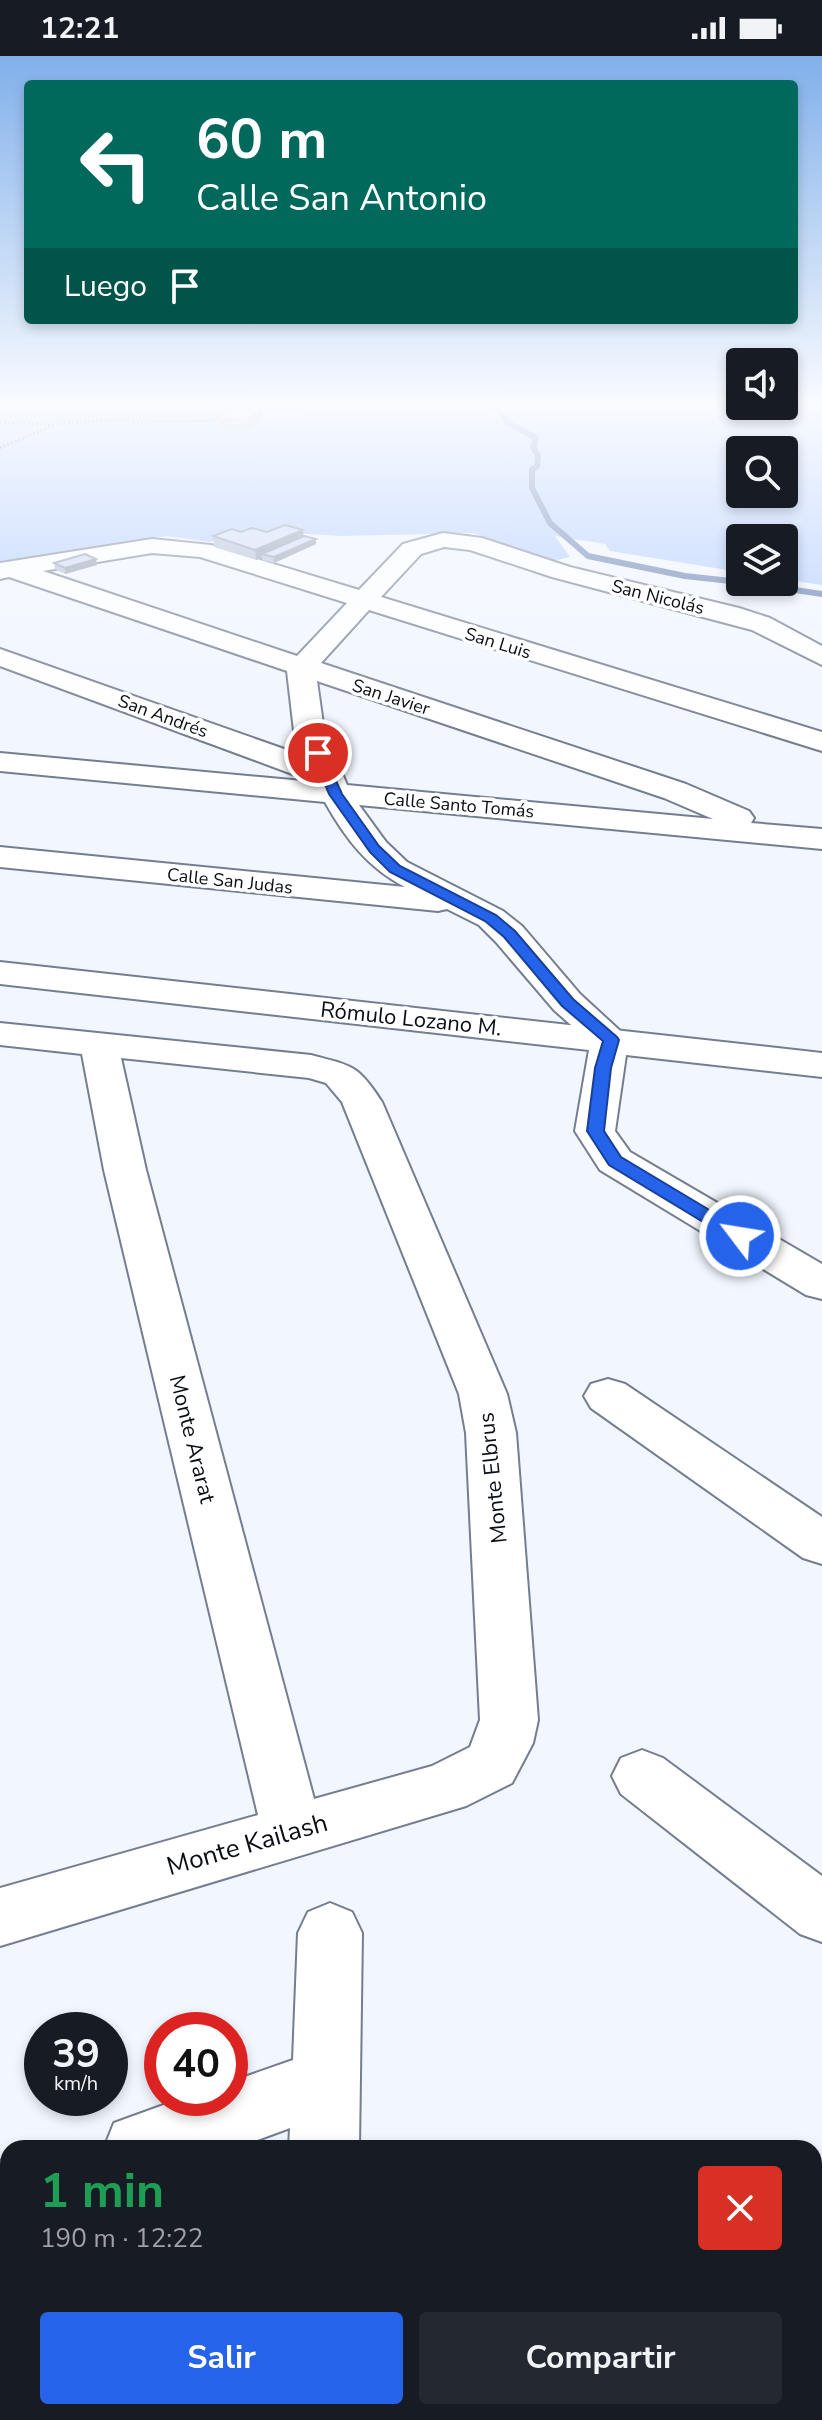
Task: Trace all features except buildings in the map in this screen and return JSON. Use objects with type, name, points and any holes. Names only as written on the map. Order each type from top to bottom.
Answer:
[{"type":"street","name":"San Nicolás","points":[[363,602],[412,549],[443,540],[473,543],[574,575],[761,624],[822,657]]},
{"type":"street","name":"San Luis","points":[[5,570],[152,546],[173,545],[202,550],[822,742]]},
{"type":"street","name":"San Javier","points":[[5,570],[675,791],[768,834]]},
{"type":"street","points":[[363,602],[301,668],[309,731],[331,785],[353,823],[395,869],[491,918],[509,934],[567,1002],[607,1054],[595,1131],[615,1161],[822,1284]]},
{"type":"street","name":"San Andrés","points":[[0,657],[331,785]]},
{"type":"street","name":"Calle Santo Tomás","points":[[0,762],[331,785],[822,839]]},
{"type":"street","name":"Calle San Judas","points":[[0,857],[460,903]]},
{"type":"street","name":"Rómulo Lozano M.","points":[[0,973],[607,1054],[822,1065]]},
{"type":"street","points":[[0,997],[607,1054]]},
{"type":"street","points":[[0,1034],[99,1045]]},
{"type":"street","name":"Monte Elbrus","points":[[99,1045],[272,1062],[340,1075],[350,1083],[362,1102],[483,1394],[491,1433],[509,1698],[504,1743],[491,1765]]},
{"type":"street","name":"Monte Ararat","points":[[99,1045],[125,1170],[292,1831]]},
{"type":"street","points":[[608,1396],[822,1544]]},
{"type":"street","name":"Monte Kailash","points":[[0,1917],[445,1788],[491,1765]]},
{"type":"street","points":[[642,1776],[822,1913]]},
{"type":"street","points":[[324,2140],[330,1933]]},
{"type":"street","points":[[162,2140],[326,2082]]},
{"type":"shaded area","points":[[0,516],[822,516],[822,585],[798,581],[798,524],[726,524],[726,570],[610,551],[605,544],[555,536],[570,557],[552,561],[473,533],[340,536],[260,531],[210,542],[167,536],[0,561]]},
{"type":"waterway","points":[[547,516],[550,523],[588,556],[685,576],[726,580]]},
{"type":"waterway","points":[[798,590],[822,594]]},
{"type":"route","points":[[318,753],[335,794],[374,849],[395,869],[491,918],[509,934],[567,1002],[611,1040],[603,1068],[595,1131],[615,1161],[740,1236]]}]
